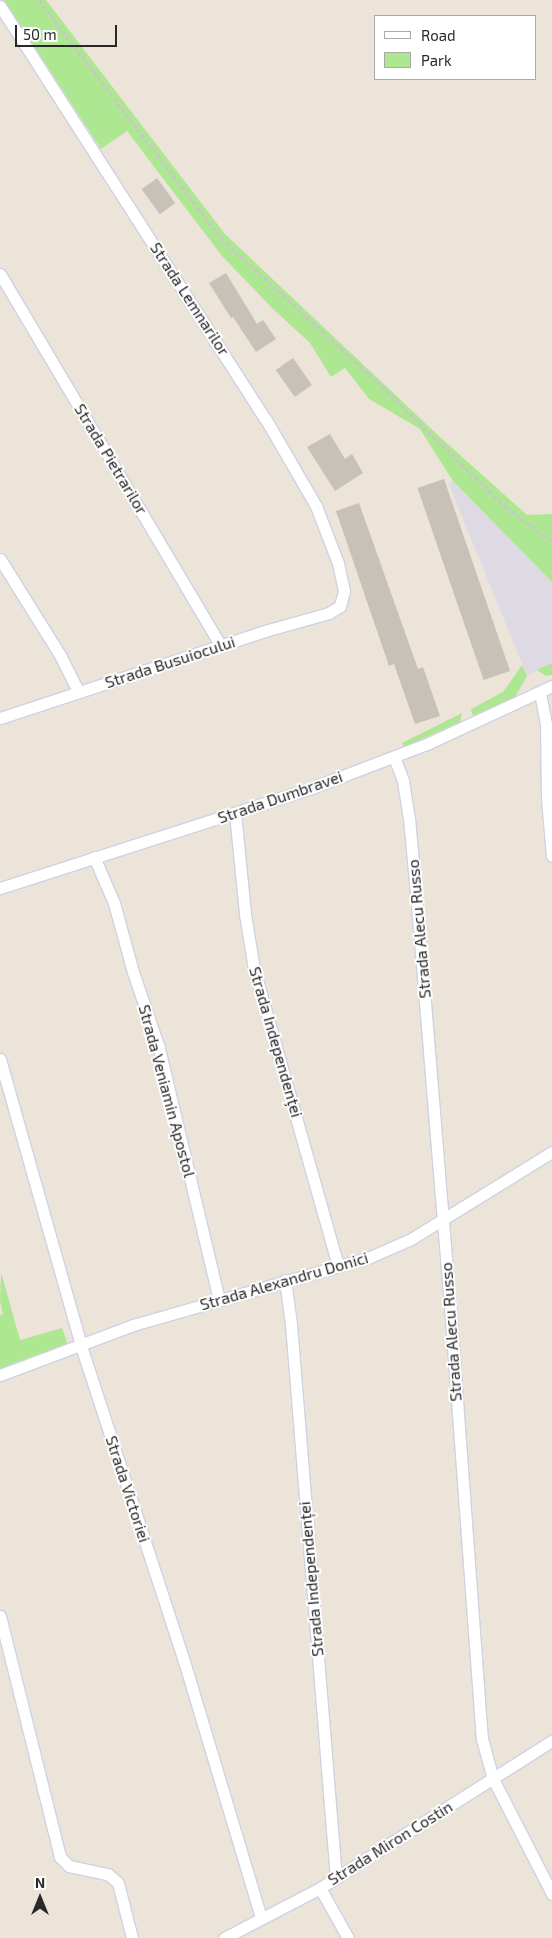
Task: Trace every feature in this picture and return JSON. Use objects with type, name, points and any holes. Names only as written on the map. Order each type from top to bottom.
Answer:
[{"type":"street","name":"Strada Lemnarilor","points":[[0,6],[243,383],[316,506],[338,563],[344,591],[340,606]]},
{"type":"street","name":"Strada Pietrarilor","points":[[0,274],[221,646]]},
{"type":"street","points":[[0,559],[60,655],[78,691]]},
{"type":"street","name":"Strada Busuiocului","points":[[0,718],[78,691],[329,613],[340,606]]},
{"type":"street","name":"Strada Dumbravei","points":[[0,888],[234,813],[394,757],[552,686]]},
{"type":"street","points":[[540,693],[546,724],[552,856]]},
{"type":"street","name":"Strada Alecu Russo","points":[[394,757],[403,781],[409,818],[482,1739],[493,1779],[552,1894]]},
{"type":"street","name":"Strada Independenţei","points":[[234,813],[245,914],[254,969],[338,1266]]},
{"type":"street","name":"Strada Veniamin Apostol","points":[[94,858],[114,903],[133,972],[159,1048],[220,1299]]},
{"type":"street","name":"Strada Victoriei","points":[[0,1059],[81,1346],[184,1660],[261,1918]]},
{"type":"street","name":"Strada Alexandru Donici","points":[[0,1375],[134,1325],[370,1257],[411,1239],[552,1152]]},
{"type":"street","name":"Strada Independenței","points":[[285,1280],[291,1324],[336,1878]]},
{"type":"street","points":[[0,1616],[60,1857],[69,1866],[108,1874],[118,1883],[132,1938]]},
{"type":"street","name":"Strada Miron Costin","points":[[224,1938],[320,1888],[552,1741]]},
{"type":"street","points":[[320,1888],[348,1938]]},
{"type":"path","points":[[39,0],[221,238],[377,382],[506,507],[552,540]]},
{"type":"shaded area","points":[[453,481],[552,582],[552,663],[527,676],[448,482]]},
{"type":"green space","points":[[4,0],[46,0],[225,234],[441,438],[527,515],[552,514],[552,582],[453,481],[420,429],[369,399],[345,368],[331,377],[310,343],[272,308],[222,256],[127,131],[101,149]]},
{"type":"green space","points":[[552,663],[552,675],[546,676],[537,670]]},
{"type":"green space","points":[[522,665],[527,676],[515,697],[473,716],[471,709],[503,692]]},
{"type":"green space","points":[[462,713],[460,722],[404,747],[402,743]]},
{"type":"green space","points":[[1,1272],[20,1340],[62,1328],[68,1345],[0,1370],[0,1315],[3,1314],[0,1301]]},
{"type":"building","points":[[157,178],[175,203],[160,214],[142,189]]},
{"type":"building","points":[[226,273],[257,324],[263,320],[276,339],[256,352],[233,317],[231,318],[209,283]]},
{"type":"building","points":[[293,358],[312,385],[295,397],[276,370]]},
{"type":"building","points":[[330,434],[345,459],[352,454],[363,473],[335,491],[307,447]]},
{"type":"building","points":[[444,479],[510,671],[484,680],[418,488]]},
{"type":"building","points":[[359,503],[418,669],[423,667],[440,716],[415,724],[394,664],[389,666],[336,511]]}]
